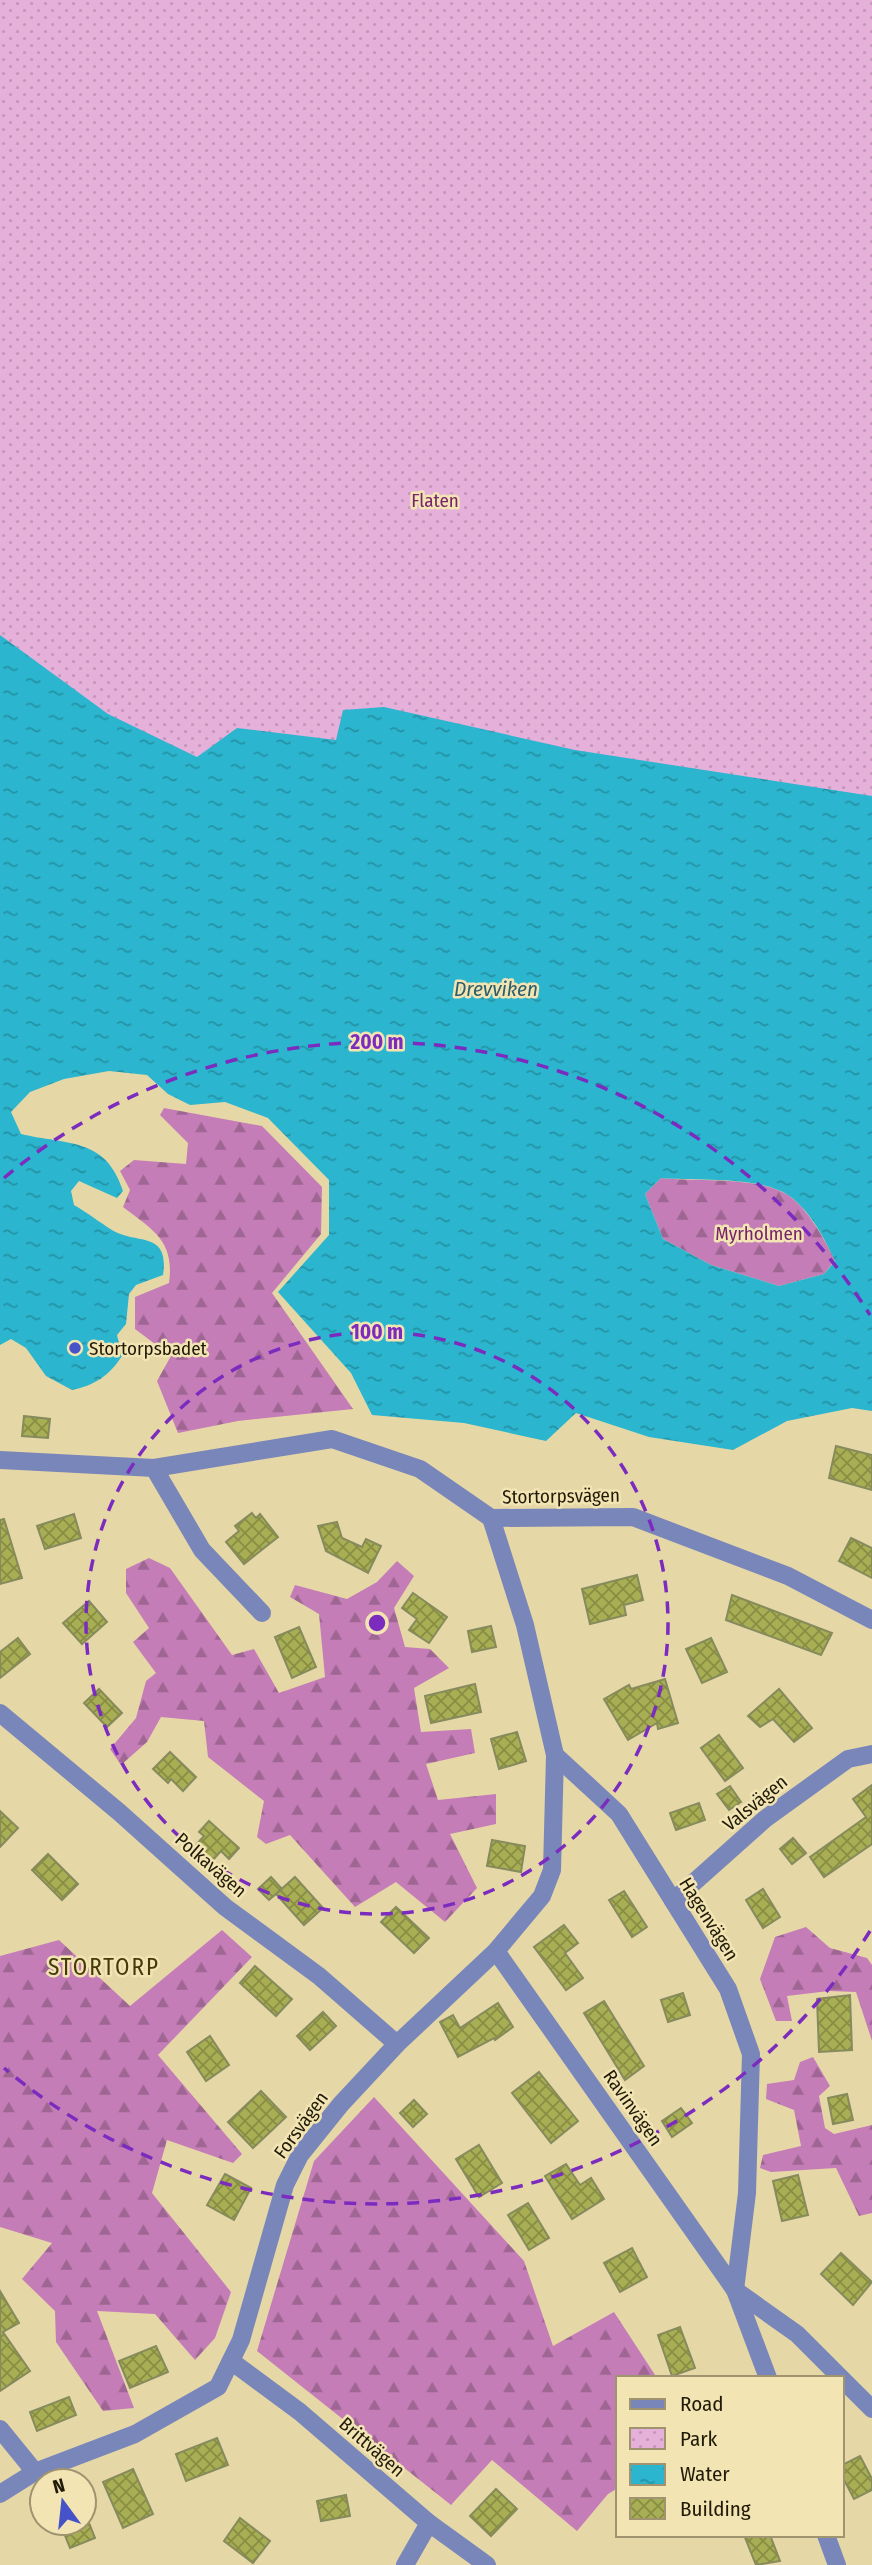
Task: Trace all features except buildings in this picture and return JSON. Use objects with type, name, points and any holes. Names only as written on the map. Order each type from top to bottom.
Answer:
[{"type":"street","name":"Stortorpsvägen","points":[[0,1460],[154,1468],[332,1439],[420,1469],[491,1518],[633,1517],[788,1576],[872,1620]]},
{"type":"street","points":[[154,1468],[202,1550],[262,1613]]},
{"type":"street","points":[[491,1518],[525,1625],[555,1755]]},
{"type":"street","name":"Polkavägen","points":[[0,1713],[119,1812],[225,1907],[319,1976],[397,2044]]},
{"type":"street","name":"Hagenvägen","points":[[555,1755],[620,1814],[728,1989],[751,2054],[747,2193],[735,2290],[767,2376]]},
{"type":"street","name":"Forsvägen","points":[[47,2467],[147,2427],[218,2387],[241,2340],[266,2261],[285,2185],[300,2155],[341,2104],[397,2044],[496,1951],[542,1896],[552,1870],[555,1755]]},
{"type":"street","name":"Valsvägen","points":[[673,1901],[765,1819],[849,1759],[872,1755]]},
{"type":"street","name":"Ravinvägen","points":[[496,1951],[735,2290]]},
{"type":"street","points":[[735,2290],[797,2334],[840,2376]]},
{"type":"street","name":"Brittvägen","points":[[231,2361],[300,2412],[429,2523],[486,2565]]},
{"type":"street","points":[[844,2380],[872,2409]]},
{"type":"street","points":[[0,2429],[31,2467]]},
{"type":"street","name":"Forsvägen","points":[[0,2494],[28,2476]]},
{"type":"street","points":[[405,2565],[429,2523]]},
{"type":"street","points":[[827,2537],[837,2565]]},
{"type":"green space","name":"Flaten","points":[[0,0],[872,0],[872,1088],[0,864]]},
{"type":"green space","points":[[164,1108],[262,1126],[322,1187],[321,1234],[272,1293],[353,1409],[238,1421],[178,1433],[157,1381],[171,1356],[135,1329],[135,1297],[169,1283],[169,1257],[160,1238],[123,1207],[130,1190],[120,1171],[134,1160],[186,1164],[188,1143],[160,1115]]},
{"type":"green space","name":"Myrholmen","points":[[661,1178],[744,1182],[788,1195],[815,1225],[835,1260],[824,1274],[779,1286],[711,1265],[663,1239],[645,1194]]},
{"type":"green space","points":[[149,1558],[170,1568],[232,1655],[254,1649],[279,1693],[325,1677],[319,1614],[290,1597],[295,1585],[347,1599],[377,1582],[397,1561],[414,1576],[394,1608],[405,1647],[430,1649],[449,1668],[414,1688],[421,1732],[471,1729],[475,1753],[426,1764],[438,1800],[496,1794],[496,1824],[450,1834],[477,1888],[445,1922],[396,1882],[355,1907],[290,1835],[266,1844],[257,1837],[264,1801],[208,1757],[204,1721],[161,1717],[147,1742],[121,1765],[110,1749],[136,1718],[146,1681],[156,1673],[133,1642],[149,1628],[126,1593],[126,1569]]},
{"type":"green space","points":[[806,1927],[830,1948],[867,1958],[872,1965],[872,2041],[856,1992],[829,1991],[787,1996],[792,2021],[776,2021],[760,1979],[775,1937]]},
{"type":"green space","points":[[222,1930],[252,1957],[158,2055],[242,2154],[233,2163],[167,2140],[152,2193],[231,2292],[215,2338],[195,2360],[155,2314],[97,2311],[134,2408],[103,2411],[56,2342],[55,2311],[22,2279],[52,2243],[0,2227],[0,1956],[59,1940],[130,2006]]},
{"type":"green space","points":[[813,2057],[830,2086],[819,2096],[825,2128],[834,2134],[872,2125],[872,2213],[859,2216],[836,2168],[771,2172],[760,2168],[763,2155],[801,2146],[794,2110],[766,2099],[767,2084],[794,2080],[800,2062]]},
{"type":"green space","points":[[374,2097],[524,2261],[553,2346],[614,2312],[656,2376],[616,2376],[616,2489],[608,2494],[577,2531],[492,2460],[451,2505],[257,2351],[314,2161]]},
{"type":"water","name":"Drevviken","points":[[0,635],[108,714],[197,757],[237,728],[336,740],[343,710],[384,707],[575,750],[872,796],[872,1411],[852,1408],[787,1421],[733,1450],[649,1437],[576,1413],[546,1441],[464,1423],[372,1415],[351,1373],[278,1292],[329,1235],[329,1180],[268,1118],[225,1102],[190,1105],[168,1094],[147,1075],[109,1071],[64,1079],[30,1092],[11,1112],[21,1134],[83,1146],[106,1161],[116,1173],[123,1191],[117,1198],[79,1181],[71,1191],[74,1205],[112,1230],[156,1245],[164,1261],[163,1275],[136,1285],[129,1294],[126,1324],[117,1335],[122,1356],[107,1374],[88,1385],[72,1390],[46,1376],[26,1348],[11,1339],[0,1345]],"holes":[[[661,1178],[744,1182],[776,1189],[796,1201],[809,1216],[835,1261],[824,1274],[779,1286],[711,1265],[663,1239],[645,1194]]]},
{"type":"place","name":"Stortorpsbadet","points":[[75,1348]]},
{"type":"district","name":"STORTORP","points":[[104,1967]]}]
